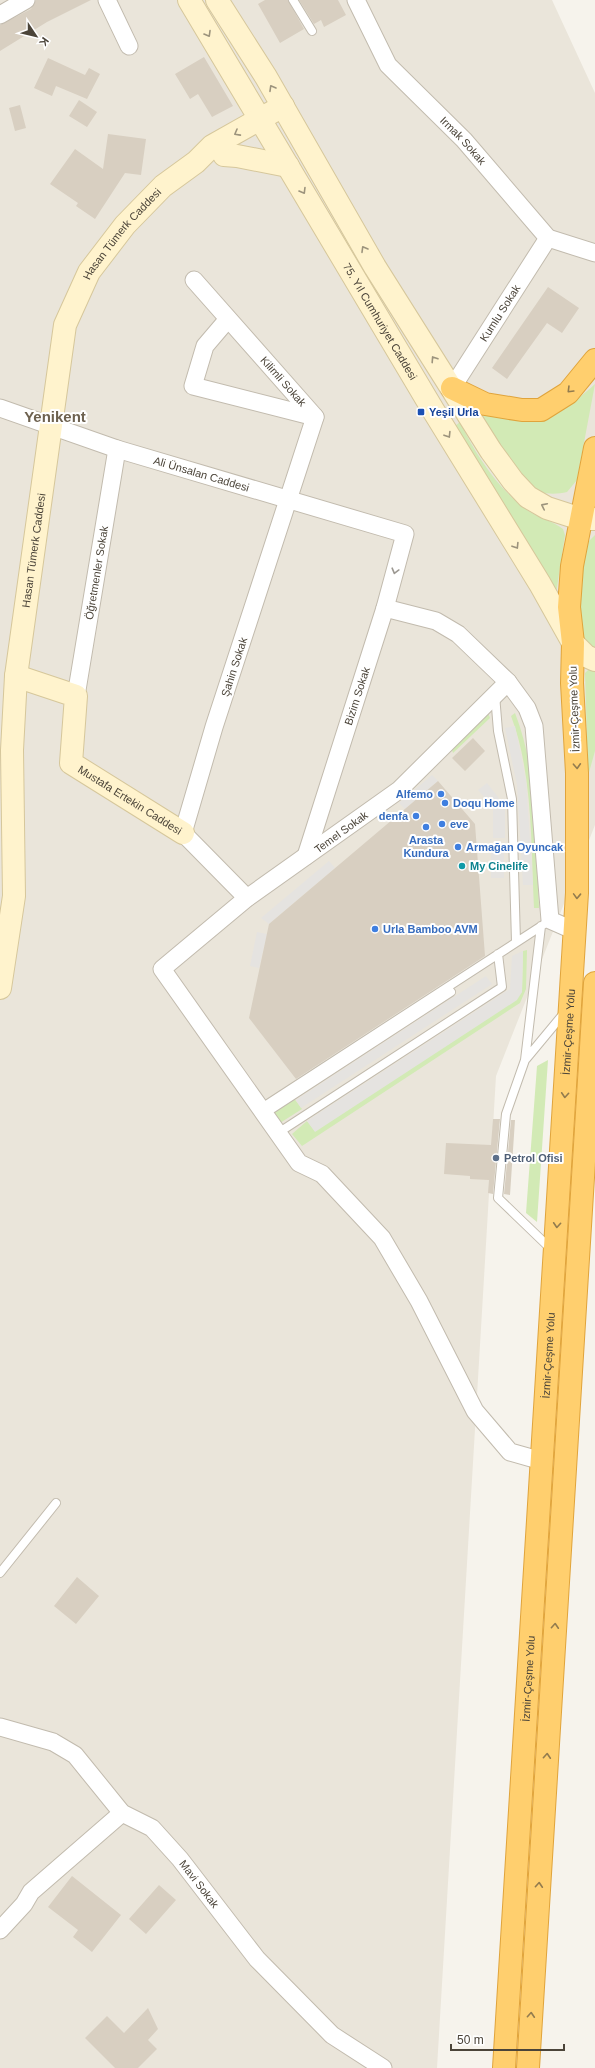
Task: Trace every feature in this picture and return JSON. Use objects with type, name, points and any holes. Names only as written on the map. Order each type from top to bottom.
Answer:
[{"type":"highway","points":[[452,388],[486,404],[522,410],[541,410],[568,393],[595,360]]},
{"type":"highway","points":[[588,519],[595,448]]},
{"type":"highway","name":"İzmir-Çeşme Yolu","points":[[504,2068],[577,893],[577,773],[572,683],[573,643],[569,607],[572,566],[588,519]]},
{"type":"highway","name":"İzmir-Çeşme Yolu","points":[[528,2068],[591,1102],[595,983]]},
{"type":"street","points":[[0,16],[26,0]]},
{"type":"street","points":[[107,0],[129,46]]},
{"type":"street","name":"75. Yıl Cumhuriyet Caddesi","points":[[189,0],[263,127],[288,166],[433,410],[540,584],[573,643],[586,656],[595,660]]},
{"type":"street","points":[[217,0],[287,114],[375,267],[491,451],[513,481],[528,497],[547,508],[588,519]]},
{"type":"street","name":"Irmak Sokak","points":[[356,0],[388,65],[464,140],[548,238]]},
{"type":"street","points":[[196,162],[217,159],[263,127],[287,114]]},
{"type":"street","name":"Hasan Tümerk Caddesi","points":[[0,988],[14,896],[6,748],[65,325],[89,272],[124,225],[163,186],[196,162],[212,146],[263,127]]},
{"type":"street","points":[[224,155],[237,156],[288,166]]},
{"type":"street","points":[[548,238],[595,253]]},
{"type":"street","name":"Kumlu Sokak","points":[[452,388],[548,238]]},
{"type":"street","name":"Kilimli Sokak","points":[[194,280],[315,417],[288,500]]},
{"type":"street","points":[[228,318],[205,346],[193,386],[315,417]]},
{"type":"street","name":"Ali Ünsalan Caddesi","points":[[0,408],[117,448],[405,534]]},
{"type":"street","name":"Öğretmenler Sokak","points":[[76,696],[117,448]]},
{"type":"street","name":"Şahin Sokak","points":[[183,833],[214,727],[288,500]]},
{"type":"street","name":"Bizim Sokak","points":[[306,856],[385,608],[405,534]]},
{"type":"street","points":[[385,608],[436,621],[451,629],[508,682],[527,708],[534,726],[546,923],[575,931]]},
{"type":"street","points":[[16,676],[76,696]]},
{"type":"street","name":"Temel Sokak","points":[[262,1111],[162,969],[247,898],[399,790],[508,682]]},
{"type":"street","name":"Mustafa Ertekin Caddesi","points":[[76,696],[71,763],[183,833],[247,898]]},
{"type":"street","points":[[262,1111],[299,1163],[322,1174],[382,1238],[419,1301],[475,1411],[510,1452],[542,1461]]},
{"type":"street","name":"Mavi Sokak","points":[[0,1727],[46,1739],[75,1755],[122,1813],[152,1828],[180,1859],[258,1959],[332,2035],[383,2068]]},
{"type":"street","points":[[0,1930],[24,1904],[31,1892],[122,1813]]},
{"type":"lane","points":[[293,0],[312,31]]},
{"type":"lane","points":[[496,695],[498,731],[512,799],[516,942]]},
{"type":"lane","points":[[262,1111],[482,968],[516,942],[546,923]]},
{"type":"lane","points":[[546,923],[525,1060],[506,1114],[498,1198],[555,1252]]},
{"type":"lane","points":[[278,1133],[502,987],[498,957]]},
{"type":"lane","points":[[525,1060],[570,1005]]},
{"type":"lane","points":[[0,1572],[56,1503]]},
{"type":"shaded area","points":[[0,0],[552,0],[595,93],[595,825],[496,1076],[437,2068],[0,2068]]},
{"type":"shaded area","points":[[515,726],[526,781],[533,885],[523,885],[517,785],[505,728]]},
{"type":"shaded area","points":[[432,775],[438,781],[405,809],[399,803]]},
{"type":"shaded area","points":[[487,783],[505,806],[505,838],[493,838],[493,807],[478,790]]},
{"type":"shaded area","points":[[491,847],[504,847],[504,878],[491,878]]},
{"type":"shaded area","points":[[329,861],[335,868],[269,924],[261,918]]},
{"type":"shaded area","points":[[257,932],[267,934],[259,968],[250,966]]},
{"type":"shaded area","points":[[523,951],[522,992],[517,1000],[315,1132],[307,1121],[510,989],[512,956]]},
{"type":"shaded area","points":[[486,976],[492,984],[301,1108],[296,1100]]},
{"type":"green space","points":[[595,384],[577,480],[567,492],[564,493],[553,494],[539,491],[521,477],[512,466],[474,408],[508,419],[524,420],[539,418],[567,406]]},
{"type":"green space","points":[[460,422],[480,459],[506,492],[527,510],[563,529],[565,535],[556,594],[455,426]]},
{"type":"green space","points":[[595,535],[595,649],[586,641],[579,630],[581,553],[586,544]]},
{"type":"green space","points":[[590,668],[595,671],[595,751],[588,776],[585,673]]},
{"type":"green space","points":[[488,713],[490,718],[453,753],[452,750]]},
{"type":"green space","points":[[515,713],[523,737],[528,760],[535,809],[539,908],[534,908],[530,810],[523,761],[511,716]]},
{"type":"green space","points":[[527,950],[526,989],[520,1003],[302,1146],[292,1134],[307,1121],[315,1131],[522,992],[523,951]]},
{"type":"green space","points":[[548,1060],[537,1222],[526,1213],[537,1066]]},
{"type":"green space","points":[[293,1097],[302,1109],[280,1123],[272,1111]]},
{"type":"building","points":[[36,0],[91,0],[47,22],[0,51],[0,25],[31,9]]},
{"type":"building","points":[[265,0],[288,0],[304,29],[280,43],[258,4]]},
{"type":"building","points":[[299,0],[338,0],[346,15],[324,27],[321,20],[314,24]]},
{"type":"building","points":[[204,57],[233,106],[212,117],[198,94],[190,99],[175,74]]},
{"type":"building","points":[[48,58],[85,75],[89,68],[100,74],[87,99],[56,86],[52,96],[34,88]]},
{"type":"building","points":[[79,100],[97,112],[87,127],[69,116]]},
{"type":"building","points":[[20,105],[26,128],[15,131],[9,108]]},
{"type":"building","points":[[108,134],[146,139],[141,175],[125,173],[95,219],[76,206],[78,203],[50,184],[75,149],[103,169]]},
{"type":"building","points":[[548,287],[579,308],[562,333],[547,323],[507,379],[492,368]]},
{"type":"building","points":[[473,738],[485,751],[465,771],[452,758]]},
{"type":"building","name":"Urla Bamboo AVM","points":[[438,781],[475,824],[485,956],[296,1079],[249,1018],[269,924]]},
{"type":"building","points":[[493,1119],[500,1119],[493,1194],[488,1193],[489,1180],[470,1179],[470,1176],[444,1174],[446,1143],[491,1145]]},
{"type":"building","points":[[511,1120],[515,1120],[510,1195],[504,1194]]},
{"type":"building","points":[[77,1577],[99,1596],[76,1624],[54,1606]]},
{"type":"building","points":[[72,1876],[121,1915],[92,1952],[73,1937],[78,1930],[48,1907]]},
{"type":"building","points":[[159,1885],[176,1900],[146,1934],[129,1919]]},
{"type":"building","points":[[148,2008],[158,2029],[148,2040],[157,2049],[138,2068],[115,2068],[85,2038],[107,2016],[124,2033]]},
{"type":"place","name":"Yeşil Urla","points":[[421,412]]},
{"type":"place","name":"Alfemo","points":[[441,794]]},
{"type":"place","name":"Doqu Home","points":[[445,803]]},
{"type":"place","name":"denfa","points":[[416,816]]},
{"type":"place","name":"eve","points":[[442,824]]},
{"type":"place","name":"Arasta Kundura","points":[[426,827]]},
{"type":"place","name":"Armağan Oyuncak","points":[[458,847]]},
{"type":"place","name":"My Cinelife","points":[[462,866]]},
{"type":"place","name":"Urla Bamboo AVM","points":[[375,929]]},
{"type":"place","name":"Petrol Ofisi","points":[[496,1158]]},
{"type":"district","name":"Yenikent","points":[[55,417]]}]
